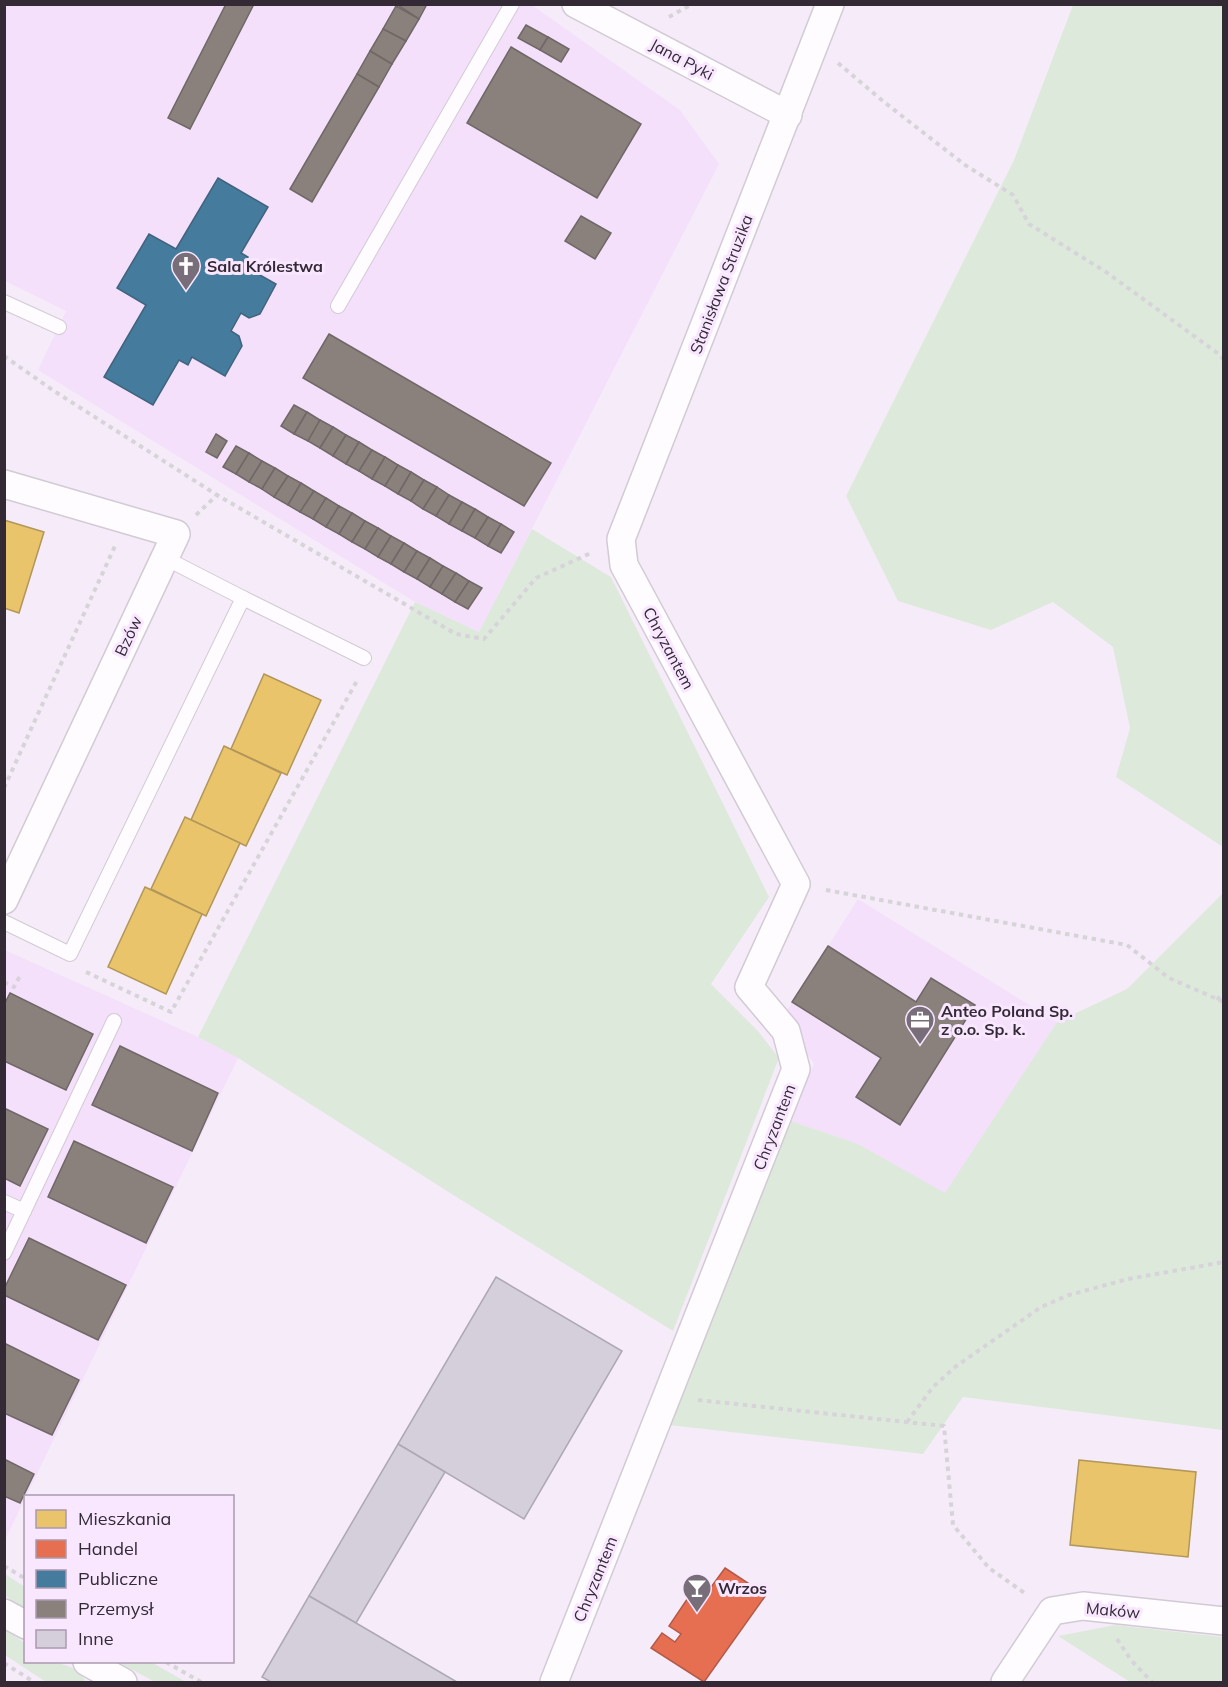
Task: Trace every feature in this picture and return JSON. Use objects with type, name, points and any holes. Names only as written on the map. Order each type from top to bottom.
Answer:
[{"type":"street","name":"Jana Pyki","points":[[576,4],[788,114]]},
{"type":"street","name":"Stanisława Struzika","points":[[624,565],[621,539],[830,4]]},
{"type":"street","points":[[4,484],[128,520],[171,546]]},
{"type":"street","name":"Bzów","points":[[4,900],[171,546]]},
{"type":"street","name":"Chryzantem","points":[[554,1683],[796,1069],[786,1031],[749,987],[796,884],[624,565]]},
{"type":"street","name":"Maków","points":[[1052,1611],[1083,1605],[1224,1621]]},
{"type":"street","points":[[1005,1683],[1052,1611]]},
{"type":"street","points":[[4,1613],[24,1624]]},
{"type":"street","points":[[89,1663],[123,1683]]},
{"type":"lane","points":[[338,306],[513,4]]},
{"type":"lane","points":[[4,302],[59,327]]},
{"type":"lane","points":[[171,546],[243,598],[364,658]]},
{"type":"lane","points":[[4,922],[70,954],[243,598]]},
{"type":"lane","points":[[4,1253],[114,1021]]},
{"type":"lane","points":[[4,1202],[24,1211]]},
{"type":"path","points":[[680,4],[680,12]]},
{"type":"path","points":[[815,43],[965,165],[1013,195],[1029,224],[1106,272],[1224,360]]},
{"type":"path","points":[[4,356],[54,391],[217,495],[456,634],[484,639],[536,578],[621,539]]},
{"type":"path","points":[[171,546],[217,495]]},
{"type":"path","points":[[4,788],[128,520]]},
{"type":"path","points":[[70,954],[71,964],[171,1012],[361,673],[364,658]]},
{"type":"path","points":[[796,884],[1126,945],[1169,978],[1224,1002]]},
{"type":"path","points":[[4,982],[14,987],[20,976]]},
{"type":"path","points":[[1217,1000],[1224,992]]},
{"type":"path","points":[[907,1422],[933,1387],[955,1367],[1041,1307],[1069,1295],[1128,1279],[1224,1262]]},
{"type":"path","points":[[667,1397],[944,1426],[953,1525],[989,1568],[1052,1611]]},
{"type":"path","points":[[4,1566],[24,1578]]},
{"type":"path","points":[[1113,1630],[1120,1646],[1152,1683]]},
{"type":"path","points":[[4,1663],[34,1683]]},
{"type":"path","points":[[168,1663],[201,1683]]},
{"type":"shaded area","points":[[4,5],[532,5],[680,110],[719,164],[479,632],[415,602],[38,370],[66,311],[5,281]]},
{"type":"shaded area","points":[[858,899],[1057,1022],[945,1194],[858,1144],[788,1120],[814,1064],[783,1017]]},
{"type":"shaded area","points":[[5,950],[198,1037],[238,1058],[27,1495],[24,1495],[24,1501],[5,1540]]},
{"type":"green space","points":[[1073,5],[1223,5],[1223,847],[1116,777],[1130,728],[1113,647],[1053,602],[991,630],[898,601],[846,496],[1014,160]]},
{"type":"green space","points":[[532,529],[611,577],[769,897],[711,984],[758,1031],[779,1058],[673,1331],[238,1058],[198,1037],[415,602],[479,632]]},
{"type":"green space","points":[[1223,893],[1223,1430],[963,1397],[923,1454],[669,1425],[788,1120],[858,1144],[945,1193],[1057,1022],[1127,989]]},
{"type":"green space","points":[[5,1574],[24,1586],[24,1607],[5,1596]]},
{"type":"green space","points":[[1115,1625],[1223,1637],[1223,1682],[1130,1682],[1058,1636]]},
{"type":"green space","points":[[5,1630],[24,1642],[24,1663],[54,1663],[67,1666],[80,1673],[85,1680],[83,1682],[46,1682],[5,1655]]},
{"type":"green space","points":[[120,1663],[153,1663],[186,1682],[155,1682]]},
{"type":"building: Mieszkania","points":[[4,520],[44,532],[19,613],[4,608]]},
{"type":"building: Mieszkania","points":[[264,674],[321,700],[287,775],[231,749]]},
{"type":"building: Mieszkania","points":[[224,746],[281,773],[246,846],[191,820]]},
{"type":"building: Mieszkania","points":[[185,817],[240,843],[206,916],[151,889]]},
{"type":"building: Mieszkania","points":[[145,887],[202,914],[166,994],[108,967]]},
{"type":"building: Mieszkania","points":[[1079,1460],[1196,1472],[1188,1557],[1070,1545]]},
{"type":"building: Handel","points":[[725,1568],[766,1595],[704,1682],[651,1648],[662,1633],[675,1642],[681,1634],[669,1626],[698,1583],[709,1590]]},
{"type":"building: Publiczne","points":[[218,178],[268,207],[241,253],[248,257],[244,266],[276,284],[260,314],[249,318],[241,313],[231,331],[239,336],[242,346],[225,376],[192,357],[188,365],[179,360],[153,405],[104,377],[146,305],[117,288],[149,234],[176,249]]},
{"type":"building: Przemysł","points":[[226,4],[254,4],[190,129],[168,118]]},
{"type":"building: Przemysł","points":[[396,4],[427,4],[419,19]]},
{"type":"building: Przemysł","points":[[396,6],[419,19],[406,41],[383,29]]},
{"type":"building: Przemysł","points":[[526,25],[548,37],[540,50],[518,38]]},
{"type":"building: Przemysł","points":[[383,29],[406,41],[392,64],[370,51]]},
{"type":"building: Przemysł","points":[[548,37],[569,49],[561,62],[540,50]]},
{"type":"building: Przemysł","points":[[511,47],[641,124],[597,198],[467,123]]},
{"type":"building: Przemysł","points":[[370,51],[392,64],[379,87],[357,74]]},
{"type":"building: Przemysł","points":[[357,74],[379,87],[312,202],[290,189]]},
{"type":"building: Przemysł","points":[[581,216],[611,233],[595,259],[565,241]]},
{"type":"building: Przemysł","points":[[329,334],[551,463],[524,506],[303,378]]},
{"type":"building: Przemysł","points":[[294,405],[307,412],[294,434],[281,426]]},
{"type":"building: Przemysł","points":[[307,412],[320,420],[308,441],[294,434]]},
{"type":"building: Przemysł","points":[[320,420],[333,427],[320,448],[308,441]]},
{"type":"building: Przemysł","points":[[333,427],[346,435],[333,456],[320,448]]},
{"type":"building: Przemysł","points":[[216,434],[227,441],[217,458],[206,452]]},
{"type":"building: Przemysł","points":[[346,435],[359,442],[346,464],[333,456]]},
{"type":"building: Przemysł","points":[[359,442],[372,450],[359,471],[346,464]]},
{"type":"building: Przemysł","points":[[236,446],[249,453],[236,474],[223,467]]},
{"type":"building: Przemysł","points":[[372,450],[385,457],[372,479],[359,471]]},
{"type":"building: Przemysł","points":[[249,453],[262,461],[249,482],[236,474]]},
{"type":"building: Przemysł","points":[[385,457],[398,465],[385,486],[372,479]]},
{"type":"building: Przemysł","points":[[262,461],[275,468],[262,489],[249,482]]},
{"type":"building: Przemysł","points":[[398,465],[411,472],[398,494],[385,486]]},
{"type":"building: Przemysł","points":[[275,468],[288,476],[274,497],[262,489]]},
{"type":"building: Przemysł","points":[[411,472],[424,480],[411,501],[398,494]]},
{"type":"building: Przemysł","points":[[288,476],[301,483],[288,505],[274,497]]},
{"type":"building: Przemysł","points":[[424,480],[437,487],[423,509],[411,501]]},
{"type":"building: Przemysł","points":[[301,483],[314,491],[300,512],[288,505]]},
{"type":"building: Przemysł","points":[[437,487],[449,495],[436,516],[423,509]]},
{"type":"building: Przemysł","points":[[314,491],[326,498],[313,519],[300,512]]},
{"type":"building: Przemysł","points":[[449,495],[462,502],[449,524],[436,516]]},
{"type":"building: Przemysł","points":[[326,498],[339,506],[326,527],[313,519]]},
{"type":"building: Przemysł","points":[[462,502],[475,509],[462,531],[449,524]]},
{"type":"building: Przemysł","points":[[339,506],[352,513],[339,534],[326,527]]},
{"type":"building: Przemysł","points":[[475,509],[488,517],[475,538],[462,531]]},
{"type":"building: Przemysł","points":[[352,513],[365,521],[352,542],[339,534]]},
{"type":"building: Przemysł","points":[[488,517],[501,524],[488,546],[475,538]]},
{"type":"building: Przemysł","points":[[365,521],[378,528],[365,549],[352,542]]},
{"type":"building: Przemysł","points":[[501,524],[514,532],[501,553],[488,546]]},
{"type":"building: Przemysł","points":[[378,528],[391,536],[378,557],[365,549]]},
{"type":"building: Przemysł","points":[[391,536],[404,543],[391,564],[378,557]]},
{"type":"building: Przemysł","points":[[404,543],[417,551],[404,572],[391,564]]},
{"type":"building: Przemysł","points":[[417,551],[430,558],[417,579],[404,572]]},
{"type":"building: Przemysł","points":[[430,558],[443,566],[430,587],[417,579]]},
{"type":"building: Przemysł","points":[[443,566],[456,573],[442,594],[430,587]]},
{"type":"building: Przemysł","points":[[456,573],[469,581],[455,602],[442,594]]},
{"type":"building: Przemysł","points":[[469,581],[482,588],[468,609],[455,602]]},
{"type":"building: Przemysł","points":[[828,946],[916,1002],[931,978],[975,1005],[900,1125],[856,1097],[881,1058],[792,1002]]},
{"type":"building: Przemysł","points":[[10,993],[93,1034],[66,1090],[4,1061],[4,1005]]},
{"type":"building: Przemysł","points":[[120,1046],[218,1093],[192,1151],[92,1105]]},
{"type":"building: Przemysł","points":[[4,1108],[48,1129],[20,1186],[4,1178]]},
{"type":"building: Przemysł","points":[[74,1141],[173,1187],[146,1243],[48,1197]]},
{"type":"building: Przemysł","points":[[29,1238],[126,1285],[98,1340],[4,1295],[4,1289]]},
{"type":"building: Przemysł","points":[[4,1343],[79,1380],[52,1435],[4,1413]]},
{"type":"building: Przemysł","points":[[4,1459],[34,1474],[20,1503],[4,1496]]},
{"type":"building: Inne","points":[[496,1277],[622,1351],[524,1519],[398,1444]]},
{"type":"building: Inne","points":[[398,1444],[445,1472],[356,1623],[309,1596]]},
{"type":"building: Inne","points":[[309,1596],[457,1682],[271,1682],[262,1677]]},
{"type":"place","name":"Sala Królestwa","points":[[186,292]]},
{"type":"place","name":"Anteo Poland Sp. z o.o. Sp. k.","points":[[920,1046]]},
{"type":"place","name":"Wrzos","points":[[697,1614]]}]
